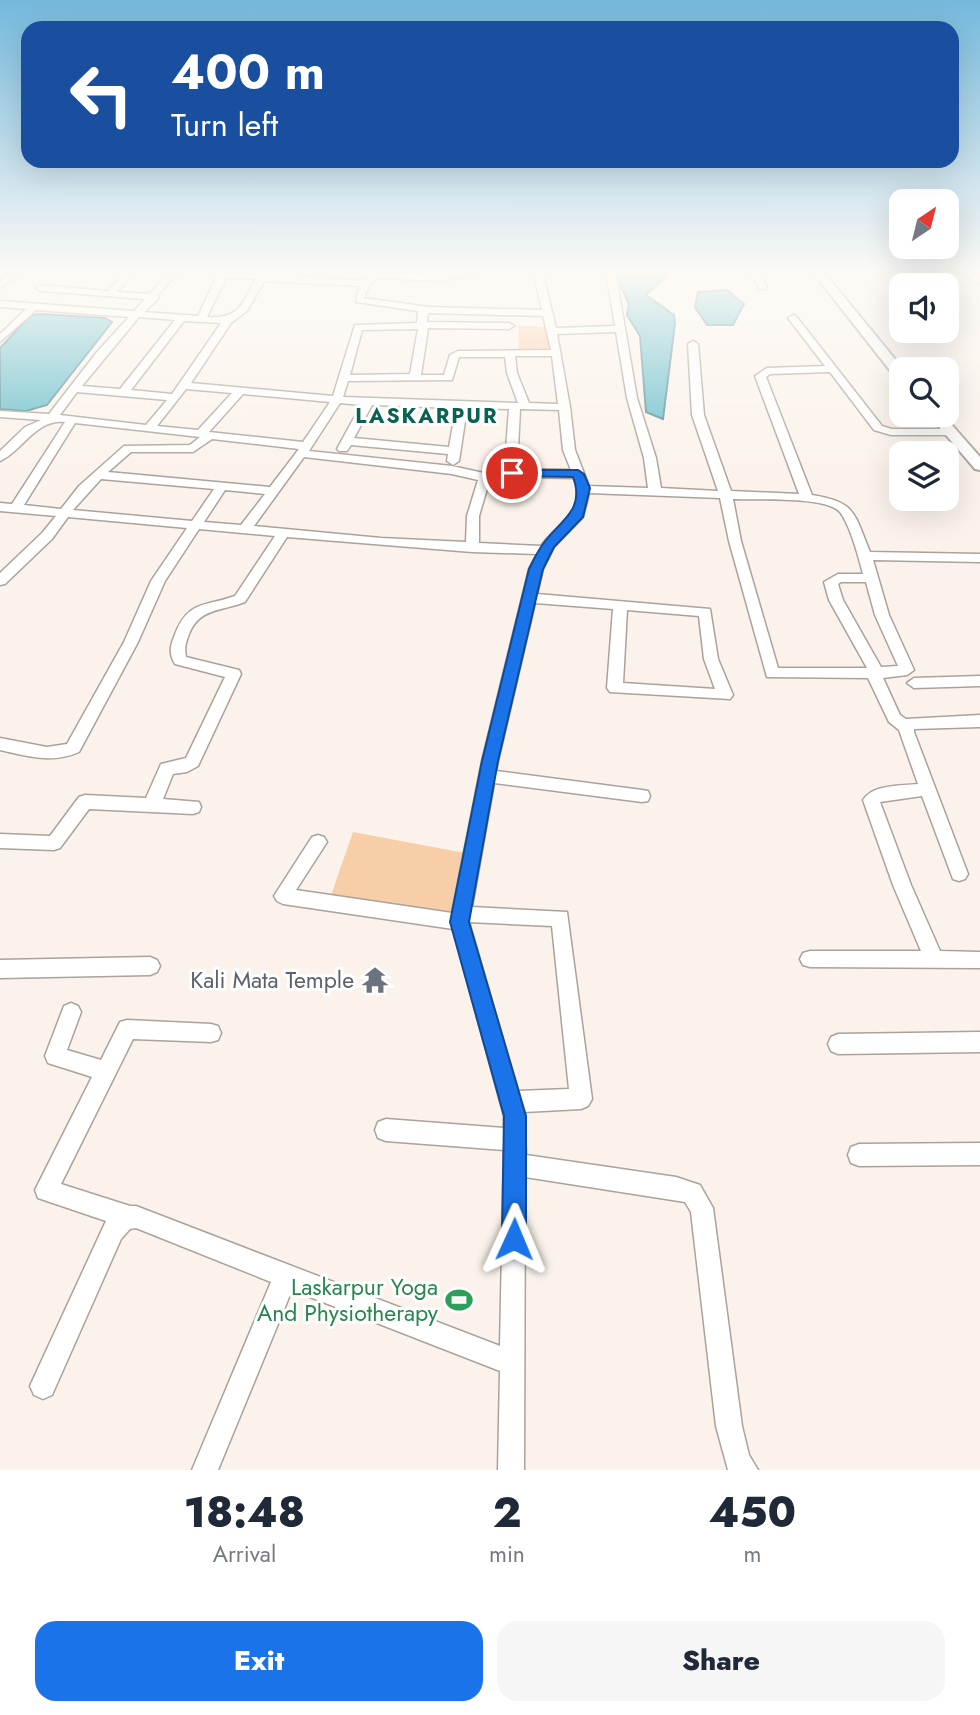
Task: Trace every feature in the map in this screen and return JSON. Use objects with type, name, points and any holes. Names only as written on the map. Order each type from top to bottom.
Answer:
[{"type":"main road","points":[[871,339],[889,360]]},
{"type":"main road","points":[[947,427],[977,459]]},
{"type":"street","points":[[0,457],[23,434],[52,418],[101,354],[116,339]]},
{"type":"street","points":[[123,392],[165,339]]},
{"type":"street","points":[[149,428],[183,387],[215,339]]},
{"type":"street","points":[[246,528],[304,450],[337,399],[352,339]]},
{"type":"street","points":[[414,378],[420,339]]},
{"type":"street","points":[[511,1470],[516,1140],[512,1102],[469,963],[460,918],[487,776],[536,569],[545,550],[577,517],[581,481],[568,441],[553,339]]},
{"type":"street","points":[[623,339],[632,398],[650,458],[655,492]]},
{"type":"street","points":[[810,339],[880,429],[891,432],[951,432]]},
{"type":"street","points":[[512,473],[655,492],[726,495],[807,498],[841,505],[865,556],[882,615],[907,670],[877,673],[772,673],[735,541],[726,495],[698,415],[693,344]]},
{"type":"street","points":[[344,378],[448,378],[455,355],[458,354],[557,353]]},
{"type":"street","points":[[0,414],[73,418],[206,434],[304,450],[336,460],[451,470],[484,479],[510,478],[520,406],[510,355]]},
{"type":"street","points":[[807,498],[760,376],[766,371],[834,369]]},
{"type":"street","points":[[183,387],[368,402],[565,407]]},
{"type":"street","points":[[75,388],[174,397]]},
{"type":"street","points":[[0,581],[47,536],[98,475],[132,446],[192,449],[240,391]]},
{"type":"street","points":[[336,460],[368,402]]},
{"type":"street","points":[[451,470],[462,404]]},
{"type":"street","points":[[16,508],[73,418]]},
{"type":"street","points":[[347,441],[455,451]]},
{"type":"street","points":[[98,475],[274,491]]},
{"type":"street","points":[[472,548],[474,516],[484,479]]},
{"type":"street","points":[[0,744],[41,752],[66,751],[73,748],[131,642],[158,581],[222,486]]},
{"type":"street","points":[[0,507],[381,542],[545,550]]},
{"type":"street","points":[[152,805],[167,768],[187,766],[192,762],[234,674],[228,670],[180,660],[177,646],[187,620],[198,609],[240,599],[284,532]]},
{"type":"street","points":[[865,556],[980,558]]},
{"type":"street","points":[[871,578],[838,579],[831,582],[836,600],[877,673],[876,680],[894,718],[906,728],[959,874]]},
{"type":"street","points":[[529,598],[620,605],[705,612],[711,659],[725,695],[615,688],[620,605]]},
{"type":"street","points":[[914,683],[980,681]]},
{"type":"street","points":[[906,728],[913,722],[980,721]]},
{"type":"street","points":[[487,776],[642,796]]},
{"type":"street","points":[[928,790],[879,795],[871,802],[902,885],[934,959]]},
{"type":"street","points":[[0,841],[54,843],[85,802],[193,807]]},
{"type":"street","points":[[318,842],[283,896],[460,918],[560,918],[581,1099],[512,1102]]},
{"type":"street","points":[[810,959],[980,960]]},
{"type":"street","points":[[0,970],[150,966]]},
{"type":"street","points":[[71,1012],[55,1056],[107,1072]]},
{"type":"street","points":[[129,1217],[46,1189],[127,1029],[211,1034]]},
{"type":"street","points":[[838,1044],[980,1042]]},
{"type":"street","points":[[386,1130],[516,1140]]},
{"type":"street","points":[[859,1155],[980,1154]]},
{"type":"street","points":[[515,1164],[676,1188],[692,1193],[702,1208],[730,1426],[738,1462],[745,1470]]},
{"type":"street","points":[[43,1386],[113,1231],[123,1219],[129,1217],[136,1217],[513,1364]]},
{"type":"street","points":[[205,1470],[285,1277]]},
{"type":"shaded area","points":[[518,339],[551,339],[554,352],[518,351]]},
{"type":"shaded area","points":[[353,832],[465,853],[452,914],[330,898]]},
{"type":"water","points":[[9,339],[99,339],[47,405],[26,411],[0,409],[0,348]]},
{"type":"water","points":[[640,339],[673,339],[663,419],[646,412]]},
{"type":"place","name":"Kali Mata Temple","points":[[375,980]]},
{"type":"place","name":"Laskarpur Yoga And Physiotherapy","points":[[459,1300]]},
{"type":"district","name":"LASKARPUR","points":[[427,416]]},
{"type":"route","points":[[512,473],[578,474],[584,488],[577,517],[548,545],[536,569],[490,761],[460,922],[469,963],[515,1116],[514,1239]]}]
